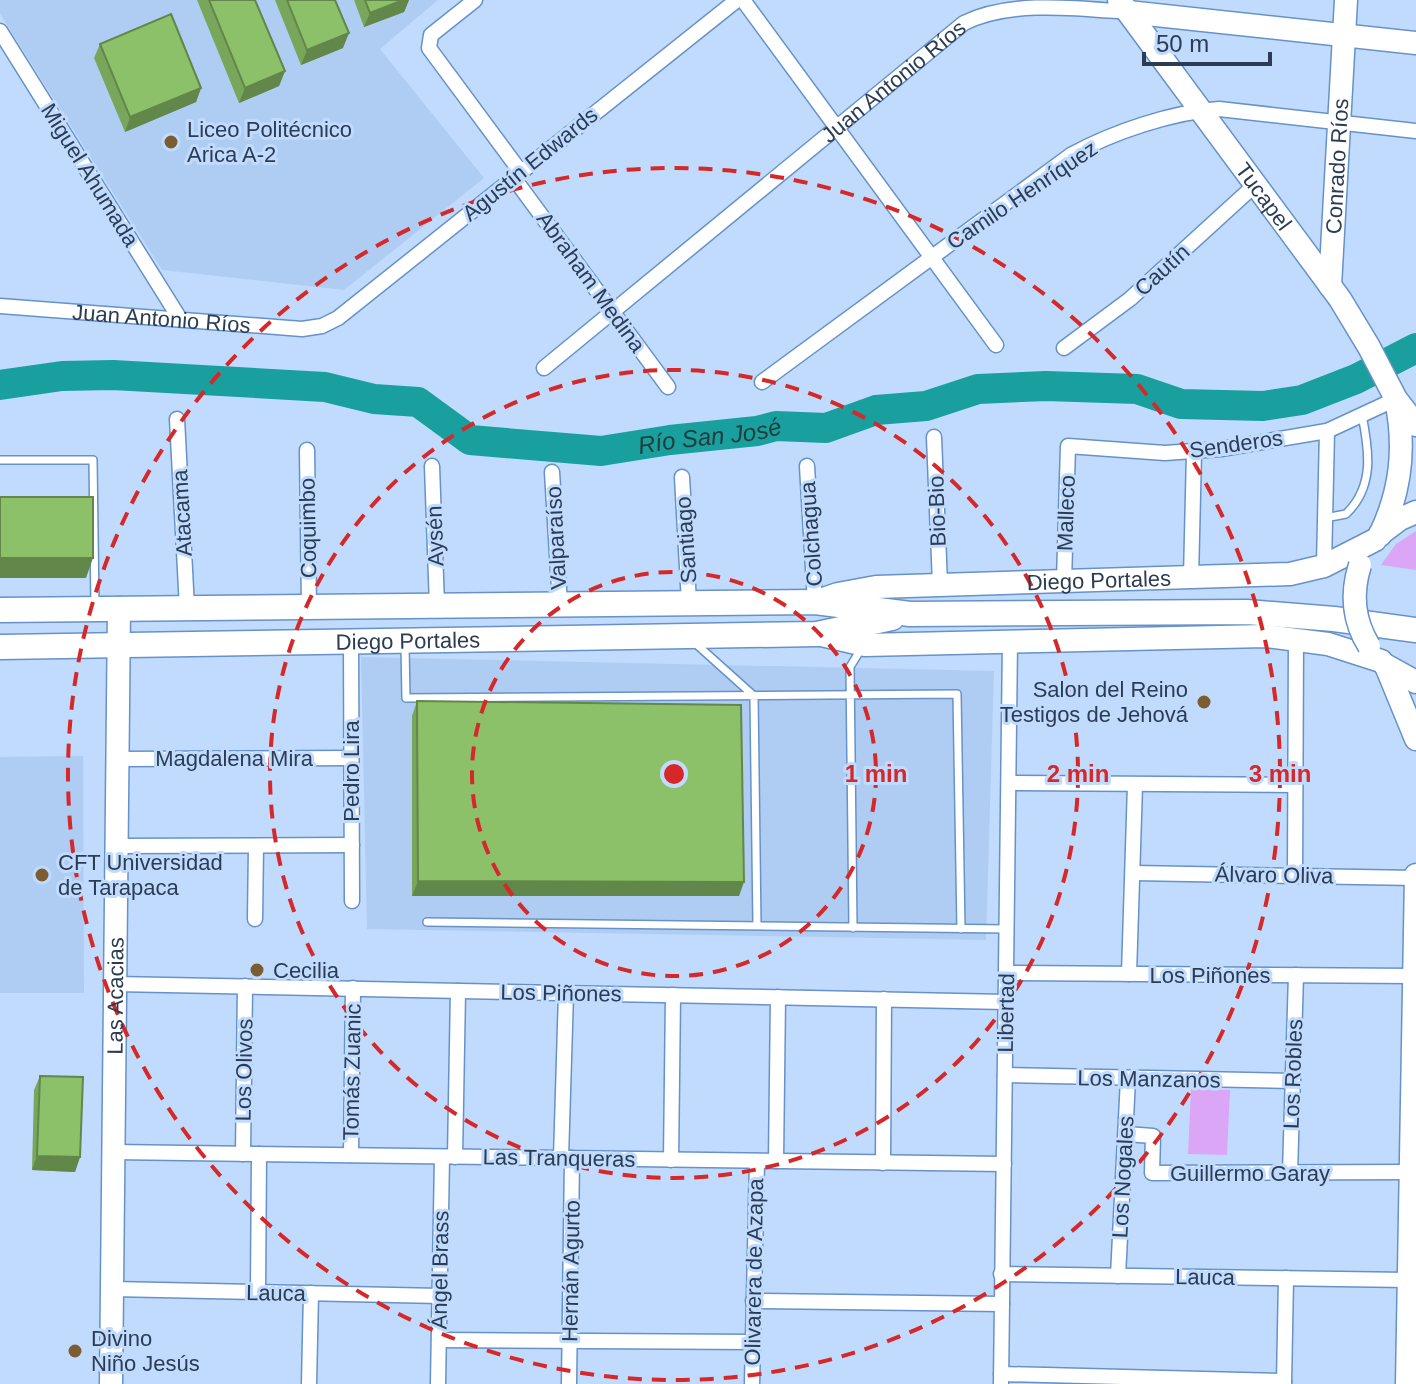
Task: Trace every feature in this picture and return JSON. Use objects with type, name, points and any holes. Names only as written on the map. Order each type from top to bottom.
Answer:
[{"type":"main road","name":"Conrado Ríos","points":[[1330,286],[1346,0]]},
{"type":"main road","name":"Juan Antonio Ríos","points":[[1123,6],[1416,43]]},
{"type":"main road","name":"Tucapel","points":[[1123,6],[1330,286],[1369,347],[1392,392],[1415,422]]},
{"type":"main road","name":"Tucapel","points":[[1377,537],[1388,517],[1399,478],[1402,439],[1392,392]]},
{"type":"main road","name":"Diego Portales","points":[[815,602],[856,590],[940,584],[1277,576],[1324,566],[1416,512]]},
{"type":"main road","points":[[1377,537],[1360,565],[1355,583],[1355,611],[1416,739]]},
{"type":"main road","name":"Diego Portales","points":[[0,610],[815,602],[910,614],[1213,610],[1334,619],[1416,630]]},
{"type":"main road","points":[[403,606],[405,641]]},
{"type":"main road","name":"Las Acacias","points":[[108,608],[119,645],[111,1384]]},
{"type":"main road","name":"Diego Portales","points":[[0,647],[817,634],[910,614]]},
{"type":"main road","name":"Diego Portales","points":[[817,634],[865,645],[1266,636],[1296,638],[1379,658],[1416,682]]},
{"type":"main road","points":[[1407,1384],[1416,877]]},
{"type":"street","name":"Abraham Medina","points":[[475,0],[431,35],[429,48],[668,387]]},
{"type":"street","points":[[740,0],[996,345]]},
{"type":"street","name":"Agustín Edwards","points":[[322,326],[338,318],[740,0]]},
{"type":"street","name":"Juan Antonio Ríos","points":[[544,368],[953,31],[984,13],[1016,7],[1123,6]]},
{"type":"street","name":"Miguel Ahumada","points":[[0,31],[180,319]]},
{"type":"street","name":"Camilo Henríquez","points":[[762,382],[1089,145],[1200,110],[1230,109],[1416,131]]},
{"type":"street","name":"Cautín","points":[[1064,348],[1130,299],[1255,185]]},
{"type":"street","name":"Juan Antonio Ríos","points":[[0,306],[302,329],[322,326]]},
{"type":"street","name":"Senderos","points":[[1068,446],[1194,452],[1327,431],[1362,415],[1392,392]]},
{"type":"street","name":"Atacama","points":[[177,419],[187,608]]},
{"type":"street","points":[[1324,566],[1327,431]]},
{"type":"street","name":"Bio-Bio","points":[[934,437],[940,584]]},
{"type":"street","name":"Malleco","points":[[1064,581],[1068,446]]},
{"type":"street","name":"Coquimbo","points":[[307,450],[309,607]]},
{"type":"street","points":[[1191,578],[1194,452]]},
{"type":"street","name":"Aysén","points":[[432,466],[437,606]]},
{"type":"street","name":"Colchagua","points":[[807,466],[815,602]]},
{"type":"street","name":"Valparaíso","points":[[552,472],[560,605]]},
{"type":"street","name":"Santiago","points":[[682,477],[689,603]]},
{"type":"street","points":[[1295,876],[1296,638]]},
{"type":"street","name":"Libertad","points":[[1001,1379],[1010,641]]},
{"type":"street","name":"Pedro Lira","points":[[351,642],[352,901]]},
{"type":"street","name":"Magdalena Mira","points":[[118,759],[351,758]]},
{"type":"street","points":[[1009,783],[1295,785]]},
{"type":"street","points":[[1129,974],[1135,785]]},
{"type":"street","points":[[117,846],[352,845]]},
{"type":"street","points":[[255,919],[256,846]]},
{"type":"street","name":"Álvaro Oliva","points":[[1133,873],[1416,877]]},
{"type":"street","name":"Los Piñones","points":[[1006,973],[1414,976]]},
{"type":"street","name":"Los Robles","points":[[1290,1173],[1296,975]]},
{"type":"street","name":"Los Piñones","points":[[115,984],[1006,1002]]},
{"type":"street","name":"Los Olivos","points":[[243,1154],[245,986]]},
{"type":"street","name":"Tomás Zuanic","points":[[351,1155],[353,988]]},
{"type":"street","name":"Ángel Brass","points":[[438,1384],[440,1296],[458,991]]},
{"type":"street","name":"Hernán Agurto","points":[[566,993],[569,1384]]},
{"type":"street","points":[[671,1160],[673,995]]},
{"type":"street","name":"Olivarera de Azapa","points":[[776,1161],[778,997]]},
{"type":"street","points":[[883,1163],[884,999]]},
{"type":"street","name":"Los Manzanos","points":[[1005,1075],[1293,1081]]},
{"type":"street","name":"Los Nogales","points":[[1118,1276],[1128,1079]]},
{"type":"street","name":"Guillermo Garay","points":[[1126,1134],[1153,1136],[1152,1173],[1411,1172]]},
{"type":"street","name":"Las Tranqueras","points":[[114,1152],[1004,1164]]},
{"type":"street","name":"Los Olivos","points":[[258,1292],[259,1154]]},
{"type":"street","name":"Olivarera de Azapa","points":[[752,1384],[757,1161]]},
{"type":"street","name":"Lauca","points":[[1001,1274],[1408,1280]]},
{"type":"street","points":[[1001,1379],[1284,1382],[1286,1278]]},
{"type":"street","name":"Lauca","points":[[112,1289],[440,1296]]},
{"type":"street","points":[[309,1384],[311,1293]]},
{"type":"street","points":[[753,1301],[1002,1304]]},
{"type":"street","points":[[439,1340],[753,1342]]},
{"type":"lane","points":[[1325,518],[1339,517],[1350,511],[1364,487],[1370,452],[1362,415]]},
{"type":"lane","points":[[0,460],[93,460],[108,608]]},
{"type":"lane","points":[[687,636],[754,696],[757,926]]},
{"type":"lane","points":[[405,641],[406,698],[957,694],[961,929]]},
{"type":"lane","points":[[853,928],[850,667],[853,658],[865,645]]},
{"type":"lane","points":[[427,922],[1007,929]]},
{"type":"shaded area","points":[[0,0],[438,0],[380,49],[484,178],[344,290],[162,270],[0,14]]},
{"type":"shaded area","points":[[1416,531],[1416,570],[1381,565],[1396,544]]},
{"type":"shaded area","points":[[361,657],[994,671],[986,940],[367,929]]},
{"type":"shaded area","name":"CFT Universidad de Tarapaca","points":[[83,756],[84,993],[0,993],[0,757]]},
{"type":"shaded area","points":[[1191,1089],[1230,1090],[1227,1155],[1188,1154]]},
{"type":"building","points":[[209,0],[255,0],[285,71],[245,88]]},
{"type":"building","points":[[287,0],[335,0],[349,33],[307,50]]},
{"type":"building","points":[[365,0],[403,0],[370,13]]},
{"type":"building","points":[[171,14],[201,88],[130,117],[100,44]]},
{"type":"building","points":[[0,497],[93,497],[93,558],[0,558]]},
{"type":"building","points":[[417,701],[741,705],[744,882],[418,881]]},
{"type":"building","points":[[40,1076],[83,1077],[80,1157],[37,1156]]},
{"type":"waterway","name":"Río San José","points":[[0,385],[62,376],[113,375],[325,387],[374,399],[418,402],[470,440],[601,451],[776,426],[826,428],[876,410],[926,406],[978,389],[1046,386],[1137,389],[1181,404],[1263,406],[1302,400],[1356,379],[1416,348]]},
{"type":"place","name":"Liceo Politécnico Arica A-2","points":[[171,142]]},
{"type":"place","name":"Salon del Reino Testigos de Jehová","points":[[1204,702]]},
{"type":"place","name":"CFT Universidad de Tarapaca","points":[[42,875]]},
{"type":"place","name":"Cecilia","points":[[257,970]]},
{"type":"place","name":"Divino Niño Jesús","points":[[75,1351]]}]
